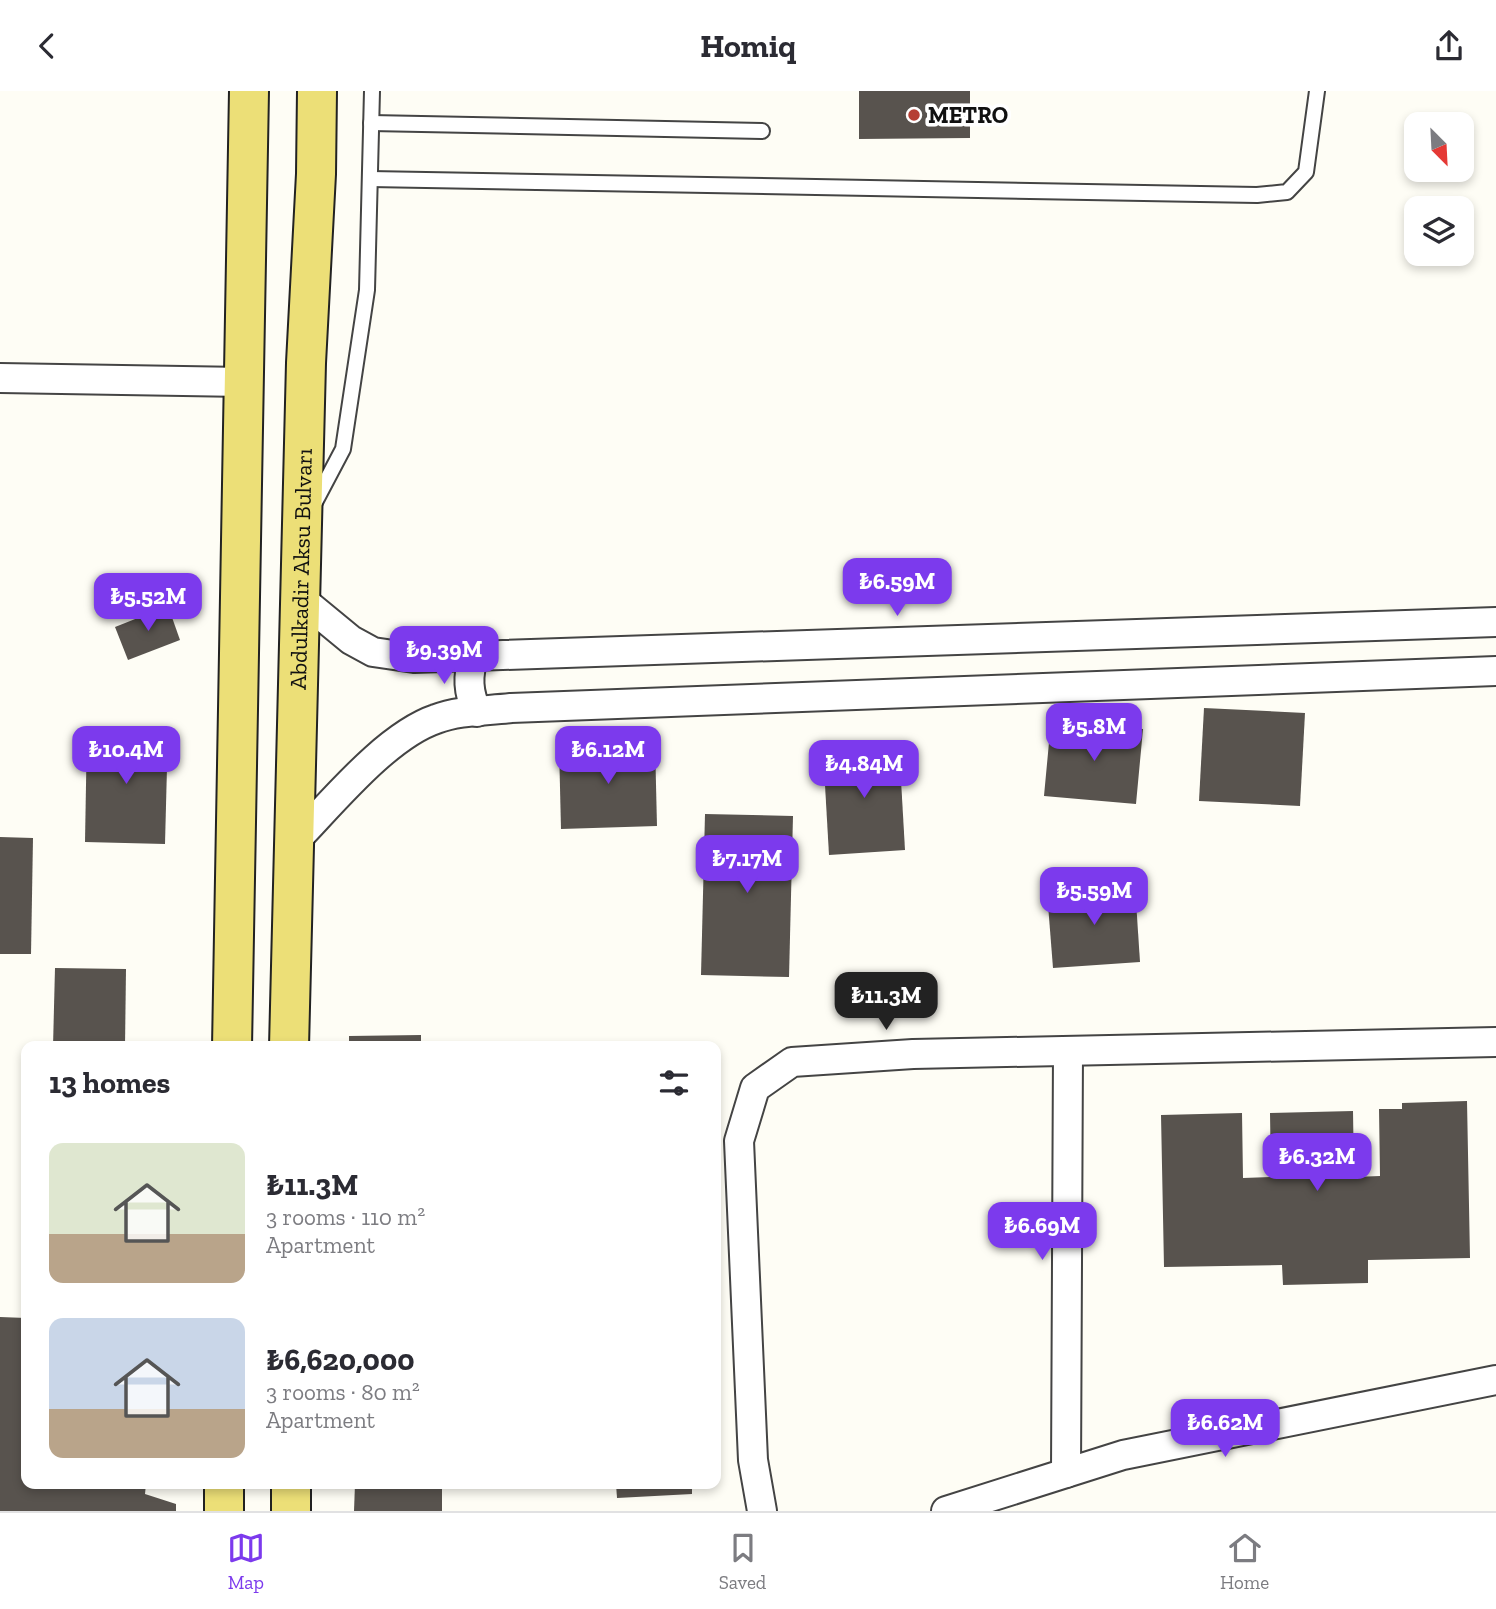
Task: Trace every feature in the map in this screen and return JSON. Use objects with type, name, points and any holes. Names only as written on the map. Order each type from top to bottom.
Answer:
[{"type":"main road","points":[[232,1041],[249,91]]},
{"type":"main road","name":"Abdulkadir Aksu Bulvarı","points":[[289,1041],[306,363],[316,174],[317,91]]},
{"type":"main road","points":[[224,1489],[224,1511]]},
{"type":"main road","points":[[291,1489],[291,1511]]},
{"type":"street","points":[[0,378],[244,382]]},
{"type":"street","points":[[300,598],[351,640],[373,652],[414,658],[1496,622]]},
{"type":"street","points":[[474,656],[469,669],[468,684],[477,712]]},
{"type":"street","points":[[294,842],[375,759],[411,731],[437,718],[477,712],[511,708],[1496,671]]},
{"type":"street","points":[[762,1511],[752,1460],[739,1141],[755,1088],[792,1062],[913,1054],[1496,1042]]},
{"type":"street","points":[[1066,1473],[1068,1051]]},
{"type":"street","points":[[946,1511],[1123,1455],[1496,1380]]},
{"type":"lane","points":[[302,527],[343,449],[367,290],[372,91]]},
{"type":"lane","points":[[370,179],[1257,195],[1287,192],[1306,172],[1317,91]]},
{"type":"lane","points":[[371,123],[762,131]]},
{"type":"building","name":"METRO","points":[[859,91],[970,91],[970,138],[859,139]]},
{"type":"building","points":[[168,606],[180,640],[128,660],[115,627]]},
{"type":"building","points":[[1204,708],[1305,713],[1300,806],[1199,801]]},
{"type":"building","points":[[1051,721],[1143,729],[1136,804],[1044,796]]},
{"type":"building","points":[[87,728],[168,729],[165,844],[85,842]]},
{"type":"building","points":[[655,743],[657,826],[561,829],[559,746]]},
{"type":"building","points":[[899,745],[905,850],[829,855],[823,750]]},
{"type":"building","points":[[705,814],[793,816],[789,977],[701,975]]},
{"type":"building","points":[[0,837],[33,838],[31,954],[0,954]]},
{"type":"building","points":[[1135,886],[1140,962],[1053,968],[1047,892]]},
{"type":"building","points":[[55,968],[126,969],[125,1041],[53,1041]]},
{"type":"building","points":[[421,1035],[421,1041],[349,1041],[349,1036]]},
{"type":"building","points":[[1467,1101],[1470,1258],[1368,1260],[1368,1283],[1283,1285],[1282,1265],[1164,1267],[1161,1115],[1242,1113],[1243,1178],[1271,1177],[1270,1113],[1353,1111],[1354,1177],[1380,1176],[1379,1109],[1402,1109],[1402,1103]]},
{"type":"building","points":[[0,1317],[21,1318],[21,1489],[146,1489],[145,1494],[176,1504],[176,1511],[0,1511]]},
{"type":"building","points":[[355,1489],[442,1489],[442,1511],[354,1511]]},
{"type":"building","points":[[616,1489],[692,1489],[692,1494],[617,1498]]},
{"type":"place","name":"METRO","points":[[914,115]]}]
